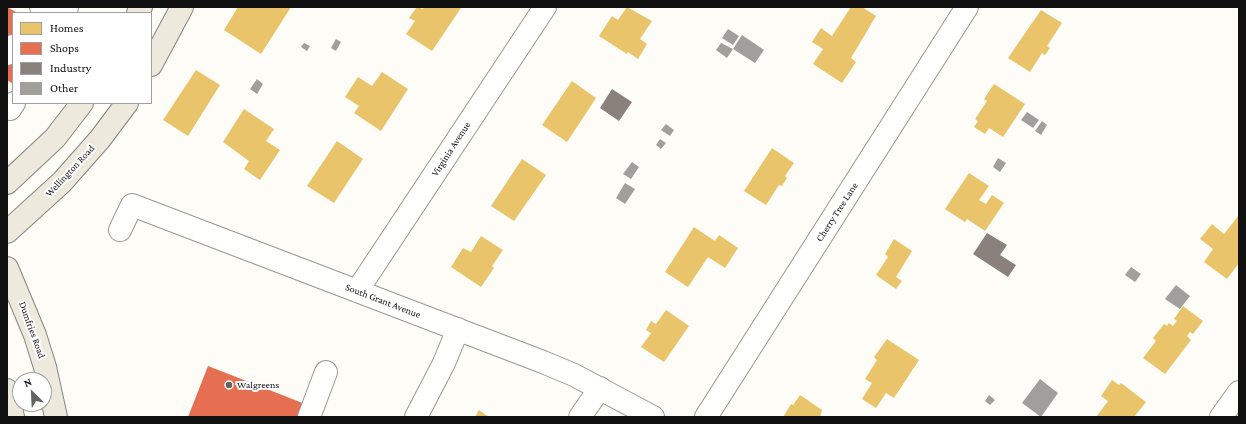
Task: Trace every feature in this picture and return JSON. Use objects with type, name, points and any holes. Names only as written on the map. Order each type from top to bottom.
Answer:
[{"type":"main road","points":[[152,63],[182,7]]},
{"type":"main road","points":[[7,183],[54,138],[81,104]]},
{"type":"main road","name":"Wellington Road","points":[[7,232],[62,182],[100,139],[126,104]]},
{"type":"main road","name":"Dumfries Road","points":[[7,268],[35,335],[45,367],[56,417]]},
{"type":"main road","points":[[7,390],[13,417]]},
{"type":"street","name":"Virginia Avenue","points":[[357,291],[545,7]]},
{"type":"street","name":"Cherry Tree Lane","points":[[706,417],[967,7]]},
{"type":"street","name":"South Grant Avenue","points":[[120,230],[132,205],[543,362],[600,388],[653,417]]},
{"type":"street","points":[[416,417],[444,363],[458,329]]},
{"type":"street","points":[[309,417],[326,372]]},
{"type":"street","points":[[580,417],[600,388]]},
{"type":"street","points":[[1221,417],[1239,392]]},
{"type":"building: Homes","points":[[238,7],[291,7],[261,54],[224,30]]},
{"type":"building: Homes","points":[[417,7],[423,9],[424,7],[461,8],[432,51],[406,34],[415,21],[409,18]]},
{"type":"building: Homes","points":[[627,7],[652,21],[640,39],[647,44],[638,59],[628,52],[627,54],[599,36],[612,16],[618,20]]},
{"type":"building: Homes","points":[[851,7],[862,7],[876,16],[851,58],[856,62],[842,83],[813,64],[823,49],[812,42],[821,28],[832,36]]},
{"type":"building: Homes","points":[[1041,10],[1062,23],[1047,46],[1050,48],[1045,55],[1042,53],[1030,72],[1008,58]]},
{"type":"building: Homes","points":[[196,70],[220,85],[188,136],[163,120]]},
{"type":"building: Homes","points":[[382,72],[408,89],[381,131],[354,113],[359,106],[345,97],[358,77],[372,86]]},
{"type":"building: Homes","points":[[572,81],[596,98],[567,142],[542,125]]},
{"type":"building: Homes","points":[[994,84],[1025,104],[1003,137],[989,128],[985,134],[974,127],[978,121],[975,119],[987,101],[984,99]]},
{"type":"building: Homes","points":[[244,109],[274,129],[266,141],[280,150],[260,180],[244,169],[249,161],[223,142]]},
{"type":"building: Homes","points":[[337,141],[363,159],[334,203],[307,186]]},
{"type":"building: Homes","points":[[772,148],[794,163],[785,176],[787,178],[782,186],[779,185],[766,205],[744,191]]},
{"type":"building: Homes","points":[[522,159],[546,175],[514,221],[491,206]]},
{"type":"building: Homes","points":[[969,173],[989,186],[979,200],[986,204],[992,195],[1004,203],[985,231],[967,219],[965,222],[945,209]]},
{"type":"building: Homes","points":[[1239,215],[1239,263],[1227,279],[1204,262],[1213,249],[1200,239],[1212,224],[1224,234]]},
{"type":"building: Homes","points":[[694,227],[715,241],[719,235],[738,248],[725,268],[708,257],[688,287],[665,272]]},
{"type":"building: Homes","points":[[481,236],[503,250],[492,266],[494,268],[481,287],[451,267],[463,248],[471,252]]},
{"type":"building: Homes","points":[[894,239],[912,251],[896,277],[902,281],[896,289],[876,275],[888,257],[885,254]]},
{"type":"building: Homes","points":[[1183,306],[1203,321],[1193,334],[1190,332],[1187,336],[1191,340],[1165,374],[1143,358],[1156,341],[1153,338],[1164,324],[1167,326],[1169,323],[1173,326],[1177,321],[1174,319]]},
{"type":"building: Homes","points":[[666,310],[689,326],[664,362],[641,347],[651,333],[646,330],[651,321],[656,324]]},
{"type":"building: Homes","points":[[887,339],[919,360],[894,398],[886,393],[876,408],[862,399],[872,383],[865,379],[877,360],[874,357]]},
{"type":"building: Homes","points":[[1112,380],[1119,385],[1121,383],[1146,402],[1134,417],[1097,416],[1108,401],[1101,396]]},
{"type":"building: Homes","points":[[800,395],[822,410],[820,417],[783,417],[791,404],[793,405]]},
{"type":"building: Homes","points":[[479,410],[489,417],[475,417]]},
{"type":"building: Shops","points":[[7,7],[16,12],[12,12],[12,83],[7,80]]},
{"type":"building: Shops","name":"Walgreens","points":[[208,366],[305,404],[300,417],[188,417]]},
{"type":"building: Industry","points":[[612,89],[632,102],[619,121],[600,108]]},
{"type":"building: Industry","points":[[987,233],[1007,245],[1000,255],[1016,265],[1008,277],[973,254]]},
{"type":"building: Other","points":[[728,29],[739,36],[733,45],[722,38]]},
{"type":"building: Other","points":[[742,35],[764,50],[755,63],[733,49]]},
{"type":"building: Other","points":[[336,39],[341,42],[336,51],[331,48]]},
{"type":"building: Other","points":[[304,43],[310,46],[307,51],[301,47]]},
{"type":"building: Other","points":[[721,43],[733,49],[727,58],[716,50]]},
{"type":"building: Other","points":[[257,79],[263,84],[257,94],[250,89]]},
{"type":"building: Other","points":[[1027,112],[1039,120],[1033,128],[1021,120]]},
{"type":"building: Other","points":[[1042,121],[1047,125],[1041,135],[1035,131]]},
{"type":"building: Other","points":[[666,124],[674,130],[670,136],[661,130]]},
{"type":"building: Other","points":[[660,139],[666,143],[661,149],[656,145]]},
{"type":"building: Other","points":[[998,158],[1006,163],[1000,172],[993,167]]},
{"type":"building: Other","points":[[632,162],[639,167],[631,179],[623,174]]},
{"type":"building: Other","points":[[625,183],[635,189],[625,204],[616,198]]},
{"type":"building: Other","points":[[1131,267],[1141,274],[1135,282],[1125,275]]},
{"type":"building: Other","points":[[1176,285],[1190,296],[1180,309],[1165,299]]},
{"type":"building: Other","points":[[1040,379],[1058,393],[1041,417],[1022,403]]},
{"type":"building: Other","points":[[989,395],[995,400],[990,405],[985,401]]},
{"type":"place","name":"Walgreens","points":[[229,385]]}]
